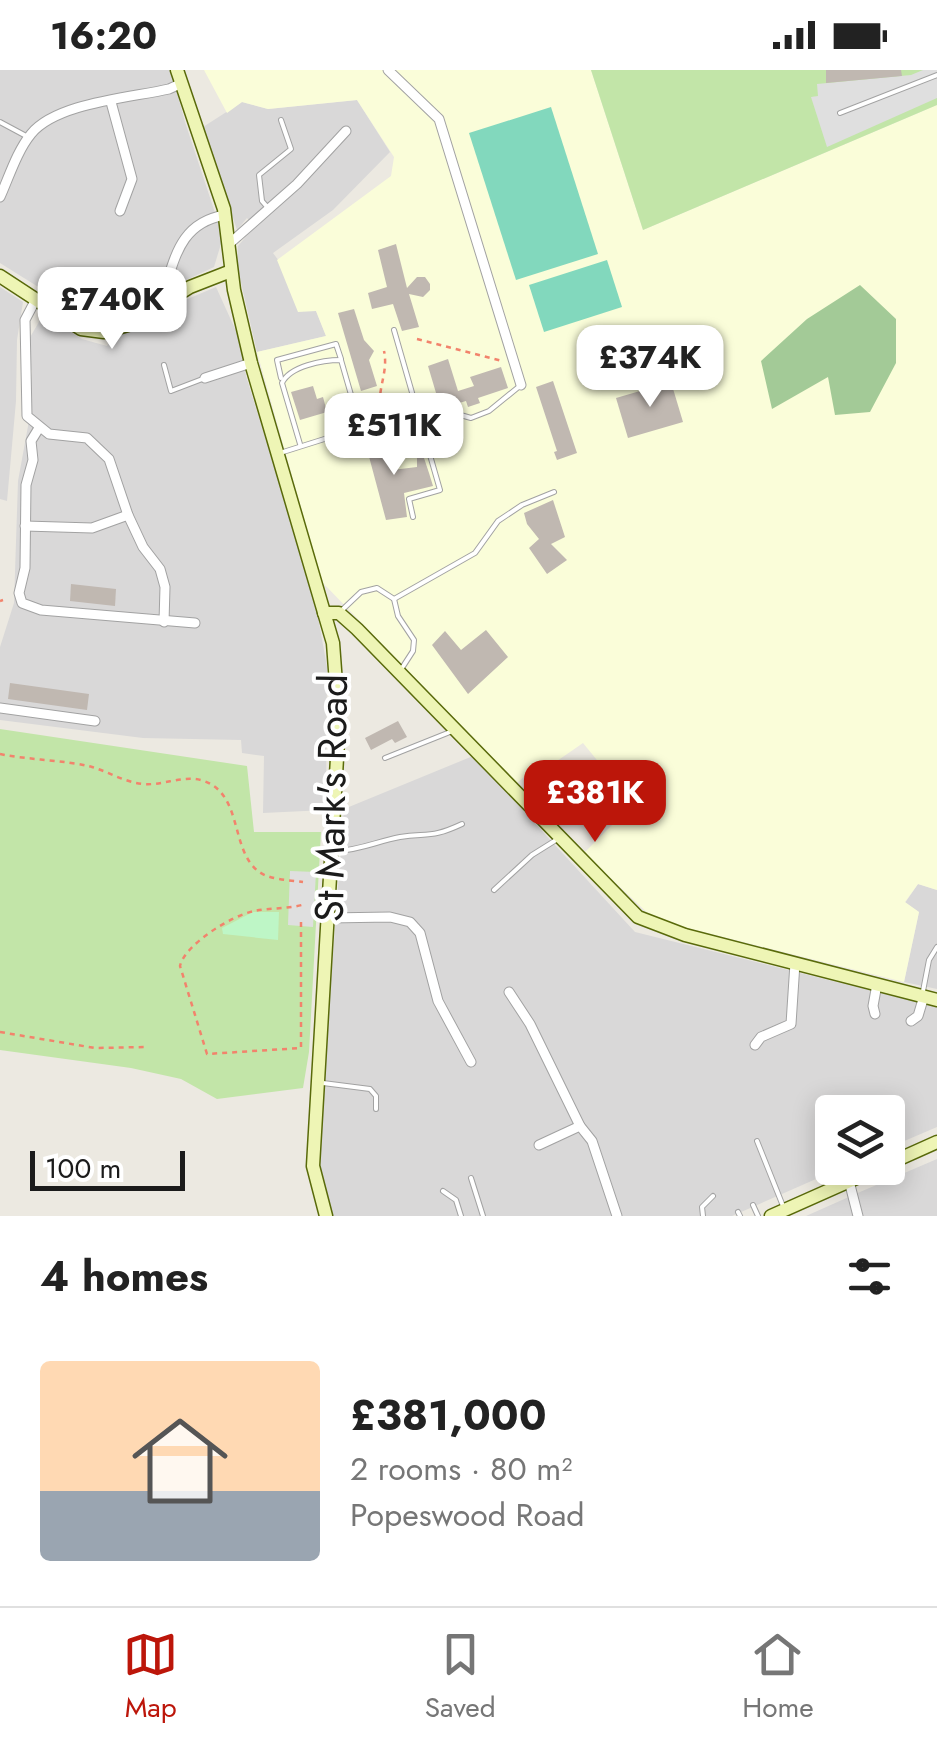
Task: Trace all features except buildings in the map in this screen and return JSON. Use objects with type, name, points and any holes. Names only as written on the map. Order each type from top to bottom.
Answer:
[{"type":"street","points":[[388,70],[438,119],[521,386]]},
{"type":"street","points":[[0,197],[28,137],[43,121],[63,110],[112,102],[180,76]]},
{"type":"street","name":"St Mark's Road","points":[[180,76],[225,215],[231,271],[251,363],[332,643],[338,694],[313,1166],[326,1216]]},
{"type":"street","points":[[112,102],[132,179],[120,211]]},
{"type":"street","points":[[229,244],[297,184],[346,131]]},
{"type":"street","points":[[164,305],[162,297],[182,243],[200,222],[225,215]]},
{"type":"street","points":[[0,276],[35,301],[90,331],[115,330],[190,287],[231,271]]},
{"type":"street","points":[[35,301],[25,320],[28,416],[50,434],[87,438],[109,459],[143,548],[160,569],[165,587],[164,622]]},
{"type":"street","points":[[205,378],[251,363]]},
{"type":"street","points":[[38,428],[31,442],[33,460],[26,485],[25,568],[19,594],[22,603],[28,608],[195,623]]},
{"type":"street","points":[[26,526],[92,528],[128,515]]},
{"type":"street","points":[[324,613],[339,613],[616,898],[646,922],[928,998],[918,1016],[910,1021]]},
{"type":"street","points":[[0,708],[95,721]]},
{"type":"street","points":[[329,918],[390,917],[410,922],[420,934],[438,1002],[471,1062]]},
{"type":"street","points":[[755,1045],[761,1037],[790,1024],[795,963]]},
{"type":"street","points":[[875,1014],[877,984]]},
{"type":"street","points":[[509,992],[530,1024],[580,1126],[592,1141],[617,1216]]},
{"type":"street","points":[[539,1144],[580,1126]]},
{"type":"street","points":[[905,1156],[937,1142]]},
{"type":"street","points":[[771,1216],[838,1185]]},
{"type":"street","points":[[841,1185],[858,1216]]},
{"type":"lane","points":[[840,113],[937,75]]},
{"type":"lane","points":[[269,209],[262,201],[259,175],[291,149],[281,120]]},
{"type":"lane","points":[[0,122],[28,137]]},
{"type":"lane","points":[[394,330],[440,490],[409,498],[413,518]]},
{"type":"lane","points":[[300,446],[277,360],[336,344],[360,426]]},
{"type":"lane","points":[[282,383],[284,376],[294,371],[338,359],[342,362]]},
{"type":"lane","points":[[164,365],[172,390],[205,378]]},
{"type":"lane","points":[[279,454],[429,406],[472,418],[489,411],[521,386]]},
{"type":"lane","points":[[394,599],[475,553],[498,521],[522,504],[554,492]]},
{"type":"lane","points":[[339,613],[362,592],[377,588],[394,599],[398,616],[414,640],[413,651],[400,672]]},
{"type":"lane","points":[[385,758],[456,730]]},
{"type":"lane","points":[[332,851],[354,850],[398,838],[436,836],[462,824]]},
{"type":"lane","points":[[494,890],[532,854],[560,838]]},
{"type":"lane","points":[[928,998],[930,960],[937,948]]},
{"type":"lane","points":[[318,1082],[370,1088],[376,1096],[376,1109]]},
{"type":"lane","points":[[757,1141],[785,1210]]},
{"type":"lane","points":[[471,1178],[483,1216]]},
{"type":"lane","points":[[443,1191],[456,1200],[461,1216]]},
{"type":"lane","points":[[703,1216],[702,1207],[713,1196]]},
{"type":"lane","points":[[753,1205],[758,1216]]},
{"type":"path","points":[[417,339],[518,368]]},
{"type":"path","points":[[384,351],[386,374],[378,392],[384,419]]},
{"type":"path","points":[[0,754],[91,767],[121,780],[144,784],[178,779],[204,781],[230,807],[245,855],[258,872],[302,882]]},
{"type":"path","points":[[301,922],[301,1048],[207,1054],[180,966],[182,956],[204,935],[252,911],[302,905]]},
{"type":"path","points":[[0,1032],[95,1048],[146,1046]]},
{"type":"shaded area","points":[[0,70],[171,70],[223,237],[214,267],[101,320],[80,313],[0,263]]},
{"type":"shaded area","points":[[204,70],[591,70],[643,230],[937,105],[937,890],[918,884],[905,902],[919,912],[904,982],[655,920],[584,853],[633,804],[583,743],[531,779],[526,775],[517,783],[322,582],[257,352],[326,336],[316,311],[298,312],[277,260],[391,176],[394,157],[357,100],[268,109],[242,102],[227,113]]},
{"type":"shaded area","points":[[937,70],[937,98],[827,147],[811,97],[818,96],[817,84],[911,75]]},
{"type":"shaded area","points":[[357,100],[390,152],[333,210],[273,253],[316,311],[326,336],[257,352],[237,265],[238,246],[254,227],[247,218],[237,230],[203,127],[242,102],[268,109]]},
{"type":"shaded area","points":[[0,287],[23,302],[7,501],[0,499]]},
{"type":"shaded area","points":[[216,287],[241,342],[246,376],[314,595],[327,667],[326,810],[263,813],[264,756],[242,753],[241,740],[143,738],[0,720],[0,647],[14,603],[18,481],[28,426],[32,371],[28,364],[29,339],[43,315],[82,339],[107,346],[112,338]]},
{"type":"shaded area","points":[[473,756],[635,932],[937,1007],[937,1127],[905,1141],[905,1095],[815,1095],[815,1179],[732,1216],[327,1216],[317,1166],[344,809]]},
{"type":"shaded area","points":[[290,871],[316,872],[313,927],[288,925]]},
{"type":"shaded area","points":[[918,884],[937,890],[937,989],[904,982],[919,912],[905,903]]},
{"type":"shaded area","points":[[937,1159],[937,1216],[806,1216],[876,1185],[905,1185],[905,1173]]},
{"type":"green space","points":[[591,70],[937,70],[937,105],[643,230]]},
{"type":"green space","points":[[551,107],[598,254],[516,280],[469,133]]},
{"type":"green space","points":[[607,260],[622,307],[544,332],[529,285]]},
{"type":"green space","points":[[860,285],[896,319],[896,363],[870,412],[835,415],[828,377],[772,409],[761,361],[807,319]]},
{"type":"green space","points":[[0,729],[247,766],[254,832],[321,832],[309,1052],[303,1088],[217,1099],[181,1079],[0,1050]]},
{"type":"green space","points":[[253,912],[279,912],[278,940],[223,934],[222,928]]}]
